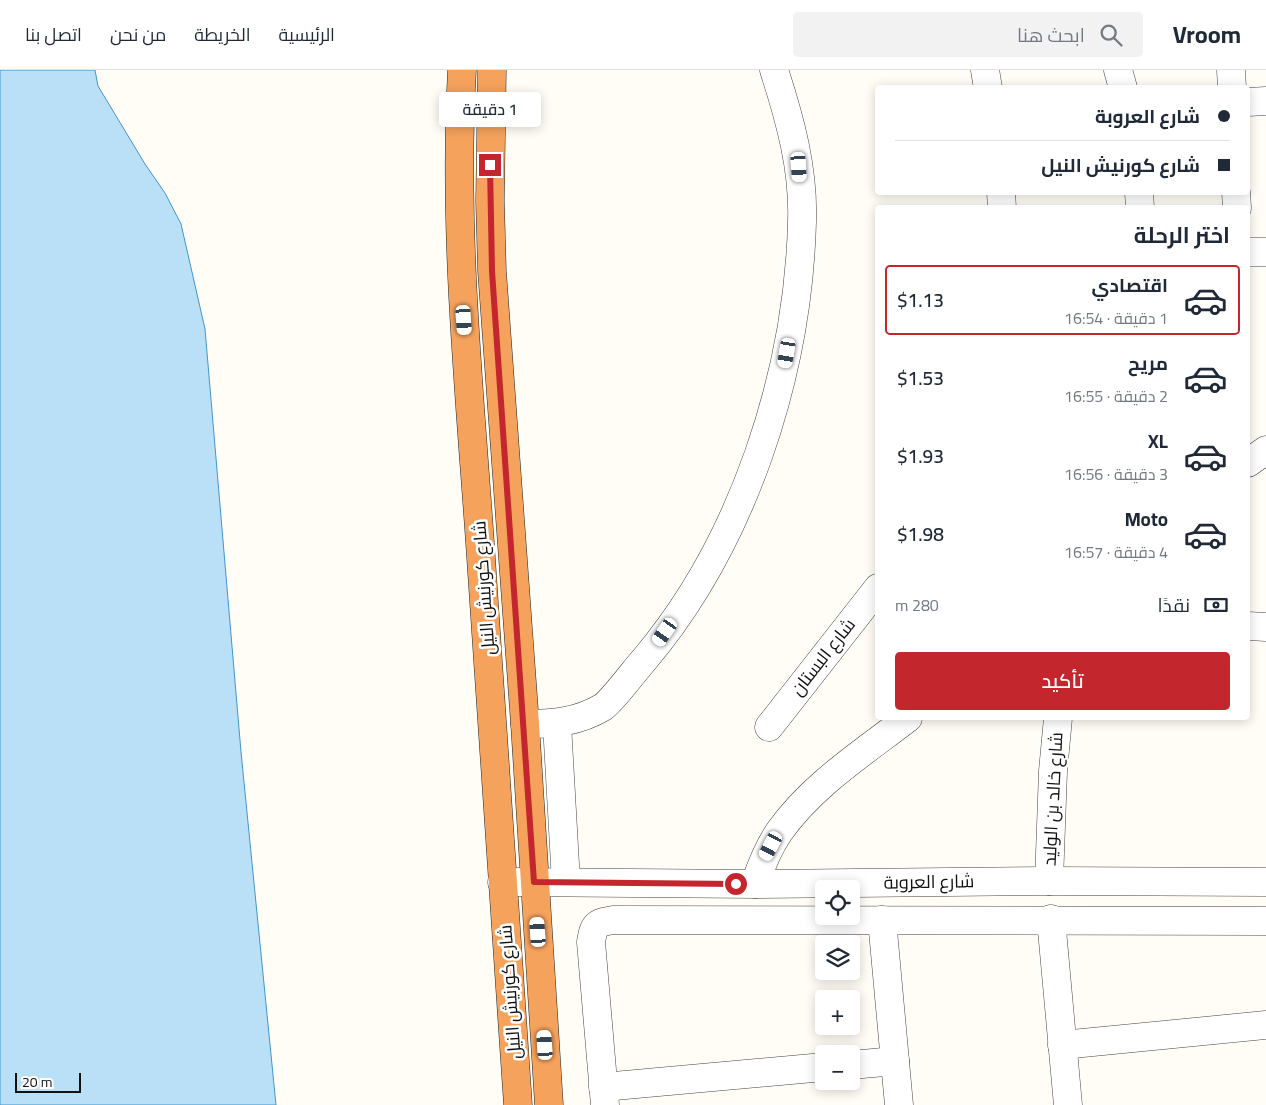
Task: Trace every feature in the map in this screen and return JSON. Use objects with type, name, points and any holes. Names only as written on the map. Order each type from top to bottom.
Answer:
[{"type":"highway","name":"شارع كورنيش النيل","points":[[462,70],[460,160],[463,300],[493,716],[502,882],[518,1105]]},
{"type":"highway","name":"شارع كورنيش النيل","points":[[492,70],[490,200],[492,271],[525,724],[549,1105]]},
{"type":"street","points":[[525,724],[557,724],[582,718],[605,706],[654,647],[698,584],[734,516],[762,445],[784,372],[797,297],[803,220],[799,167],[788,114],[774,70]]},
{"type":"street","points":[[985,70],[988,85]]},
{"type":"street","points":[[1118,70],[1122,85]]},
{"type":"street","points":[[1230,70],[1232,85]]},
{"type":"street","points":[[1250,102],[1266,102]]},
{"type":"street","points":[[1250,252],[1266,252]]},
{"type":"street","points":[[1250,462],[1266,450]]},
{"type":"street","name":"شارع البستان","points":[[769,726],[875,592]]},
{"type":"street","points":[[1250,626],[1266,627]]},
{"type":"street","points":[[754,884],[764,858],[794,811],[837,773],[905,720]]},
{"type":"street","name":"شارع خالد بن الوليد","points":[[1049,881],[1052,780],[1058,720]]},
{"type":"street","points":[[557,724],[566,882]]},
{"type":"street","name":"شارع العروبة","points":[[502,882],[754,884],[1049,881],[1266,882]]},
{"type":"street","points":[[1051,919],[1068,1105]]},
{"type":"street","points":[[815,1068],[604,1096],[591,942],[593,929],[600,922],[613,920],[1266,920]]},
{"type":"street","points":[[882,920],[899,1105]]},
{"type":"street","points":[[1062,1045],[1266,1025]]},
{"type":"street","points":[[860,1064],[895,1061]]},
{"type":"water","points":[[0,70],[95,70],[98,86],[145,164],[165,193],[181,224],[205,329],[241,752],[276,1105],[0,1105]]},
{"type":"route","points":[[490,165],[492,271],[525,724],[534,882],[736,884]]}]
